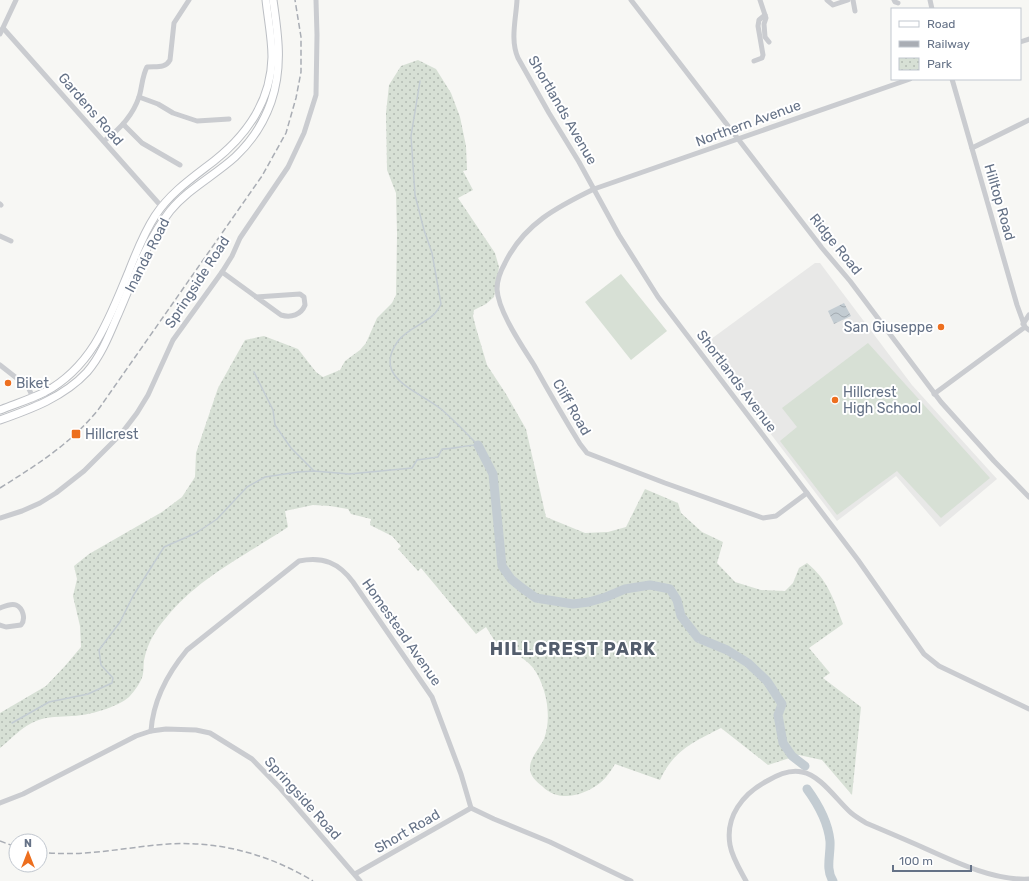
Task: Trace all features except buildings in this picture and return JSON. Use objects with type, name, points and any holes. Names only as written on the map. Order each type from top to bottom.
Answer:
[{"type":"main road","name":"Inanda Road","points":[[0,410],[45,392],[65,379],[80,365],[95,346],[145,235],[161,206],[187,181],[234,145],[247,129],[259,109],[266,92],[271,65],[272,44],[266,0]]},
{"type":"main road","name":"Inanda Road","points":[[0,420],[37,406],[60,393],[76,382],[95,362],[105,343],[144,254],[162,223],[180,200],[235,156],[248,143],[263,119],[272,98],[277,80],[279,46],[273,0]]},
{"type":"street","points":[[0,34],[16,0]]},
{"type":"street","points":[[104,141],[123,124],[135,107],[145,71],[148,67],[165,67],[168,64],[170,60],[174,23],[189,0]]},
{"type":"street","name":"Springside Road","points":[[0,518],[28,509],[56,493],[84,472],[121,434],[134,418],[148,395],[172,340],[222,272],[232,256],[240,238],[288,167],[304,133],[316,95],[316,0]]},
{"type":"street","name":"Shortlands Avenue","points":[[517,0],[514,37],[516,54],[630,253],[658,297],[862,566],[929,658],[939,666],[1029,709]]},
{"type":"street","name":"Ridge Road","points":[[631,0],[822,248],[850,281],[934,394],[1029,498]]},
{"type":"street","points":[[760,0],[766,18],[764,30],[765,37],[769,42]]},
{"type":"street","points":[[827,0],[833,5],[848,0]]},
{"type":"street","points":[[853,0],[855,11]]},
{"type":"street","points":[[754,61],[762,58],[763,55],[758,20],[765,14]]},
{"type":"street","name":"Gardens Road","points":[[3,28],[161,206]]},
{"type":"street","name":"Northern Avenue","points":[[594,189],[907,80]]},
{"type":"street","name":"Hilltop Road","points":[[952,80],[1017,305],[1026,327]]},
{"type":"street","points":[[139,97],[158,104],[173,113],[197,121],[230,119]]},
{"type":"street","points":[[972,148],[1029,120]]},
{"type":"street","points":[[123,124],[142,143],[180,165]]},
{"type":"street","name":"Cliff Road","points":[[594,189],[555,209],[522,236],[513,246],[499,273],[497,285],[501,306],[510,324],[584,450],[594,457],[763,518],[776,516],[807,493]]},
{"type":"street","points":[[0,236],[11,241]]},
{"type":"street","points":[[222,272],[256,297],[281,315],[292,316],[304,309],[305,305],[304,297],[300,294],[256,297]]},
{"type":"street","points":[[934,394],[1026,327],[1029,315]]},
{"type":"street","points":[[0,365],[28,387],[37,406]]},
{"type":"street","name":"Homestead Avenue","points":[[151,731],[153,712],[163,684],[177,662],[187,650],[299,561],[307,559],[330,562],[340,567],[347,574],[428,690],[435,703],[461,774],[471,808]]},
{"type":"street","points":[[0,608],[10,604],[17,606],[22,611],[24,617],[24,621],[21,624],[6,627],[0,625]]},
{"type":"street","name":"Springside Road","points":[[0,803],[11,800],[124,741],[151,731],[181,729],[210,733],[252,759],[280,788],[360,881]]},
{"type":"street","points":[[746,881],[739,869],[730,846],[731,822],[734,812],[744,797],[762,784],[777,776],[798,771],[807,773],[814,777],[849,811],[866,823],[981,873],[1002,879],[1029,879]]},
{"type":"street","points":[[471,808],[550,842],[631,881]]},
{"type":"street","name":"Short Road","points":[[355,874],[471,808]]},
{"type":"shaded area","name":"Hillcrest High School","points":[[815,263],[820,263],[912,385],[997,479],[940,527],[896,476],[837,521],[703,345]]},
{"type":"green space","points":[[418,60],[436,69],[451,93],[460,117],[466,146],[467,170],[463,171],[473,190],[458,198],[495,253],[499,267],[494,297],[486,304],[474,310],[473,316],[487,365],[526,429],[546,517],[585,533],[608,532],[626,527],[645,489],[678,503],[681,513],[702,532],[723,542],[717,563],[735,582],[761,590],[785,591],[793,583],[799,568],[807,563],[820,576],[830,591],[843,624],[809,648],[830,673],[823,678],[861,707],[852,795],[822,760],[799,755],[768,765],[721,728],[685,748],[671,762],[660,780],[615,764],[602,781],[593,788],[571,796],[555,795],[534,779],[530,769],[531,761],[544,739],[548,722],[545,694],[532,666],[505,647],[501,651],[486,627],[476,634],[421,568],[418,571],[398,549],[401,546],[392,536],[370,525],[371,519],[351,514],[348,509],[313,505],[285,511],[288,527],[207,579],[178,604],[153,636],[144,658],[142,677],[138,686],[124,701],[94,713],[78,716],[49,717],[40,719],[22,729],[0,748],[0,713],[46,686],[81,647],[80,626],[73,596],[77,579],[74,566],[89,554],[162,512],[182,497],[195,477],[196,453],[218,388],[245,340],[264,336],[298,349],[316,372],[323,377],[340,370],[345,361],[360,350],[366,343],[377,318],[392,303],[396,295],[396,193],[387,170],[386,113],[389,85],[401,66]]},
{"type":"green space","points":[[621,274],[667,331],[631,360],[585,302]]},
{"type":"green space","points":[[868,343],[990,478],[941,518],[897,471],[837,515],[780,441],[797,427],[782,408]]},
{"type":"water","points":[[844,303],[851,316],[834,324],[828,311]]},
{"type":"waterway","points":[[420,81],[411,136],[415,195],[424,230],[432,253],[441,304],[433,316],[409,331],[398,341],[391,354],[390,365],[394,374],[401,382],[441,409],[478,445]]},
{"type":"waterway","points":[[254,372],[273,410],[275,425],[291,448],[314,471]]},
{"type":"waterway","points":[[12,723],[49,702],[88,694],[112,683],[113,678],[101,665],[99,650],[120,622],[133,596],[164,547],[196,533],[217,519],[247,487],[265,477],[298,472],[314,471],[349,474],[412,468],[417,460],[438,457],[442,449],[478,445]]},
{"type":"waterway","points":[[478,445],[493,474],[502,566],[511,579],[536,598],[573,604],[589,602],[625,589],[650,585],[670,589],[677,600],[681,616],[698,638],[727,650],[748,663],[767,681],[782,704],[778,715],[783,743],[792,756],[805,766]]},
{"type":"waterway","points":[[807,789],[819,807],[829,834],[829,872],[833,881]]},
{"type":"railway","points":[[0,488],[40,462],[64,444],[76,434],[98,410],[262,176],[286,133],[296,98],[301,72],[301,37],[295,0]]},
{"type":"railway","points":[[0,841],[8,844]]},
{"type":"railway","points":[[48,853],[69,854],[177,844],[218,846],[257,855],[276,862],[313,881]]},
{"type":"place","name":"San Giuseppe","points":[[941,327]]},
{"type":"place","name":"Biket","points":[[8,383]]},
{"type":"place","name":"Hillcrest High School","points":[[835,400]]},
{"type":"place","name":"Hillcrest","points":[[76,434]]},
{"type":"district","name":"HILLCREST PARK","points":[[573,649]]}]
